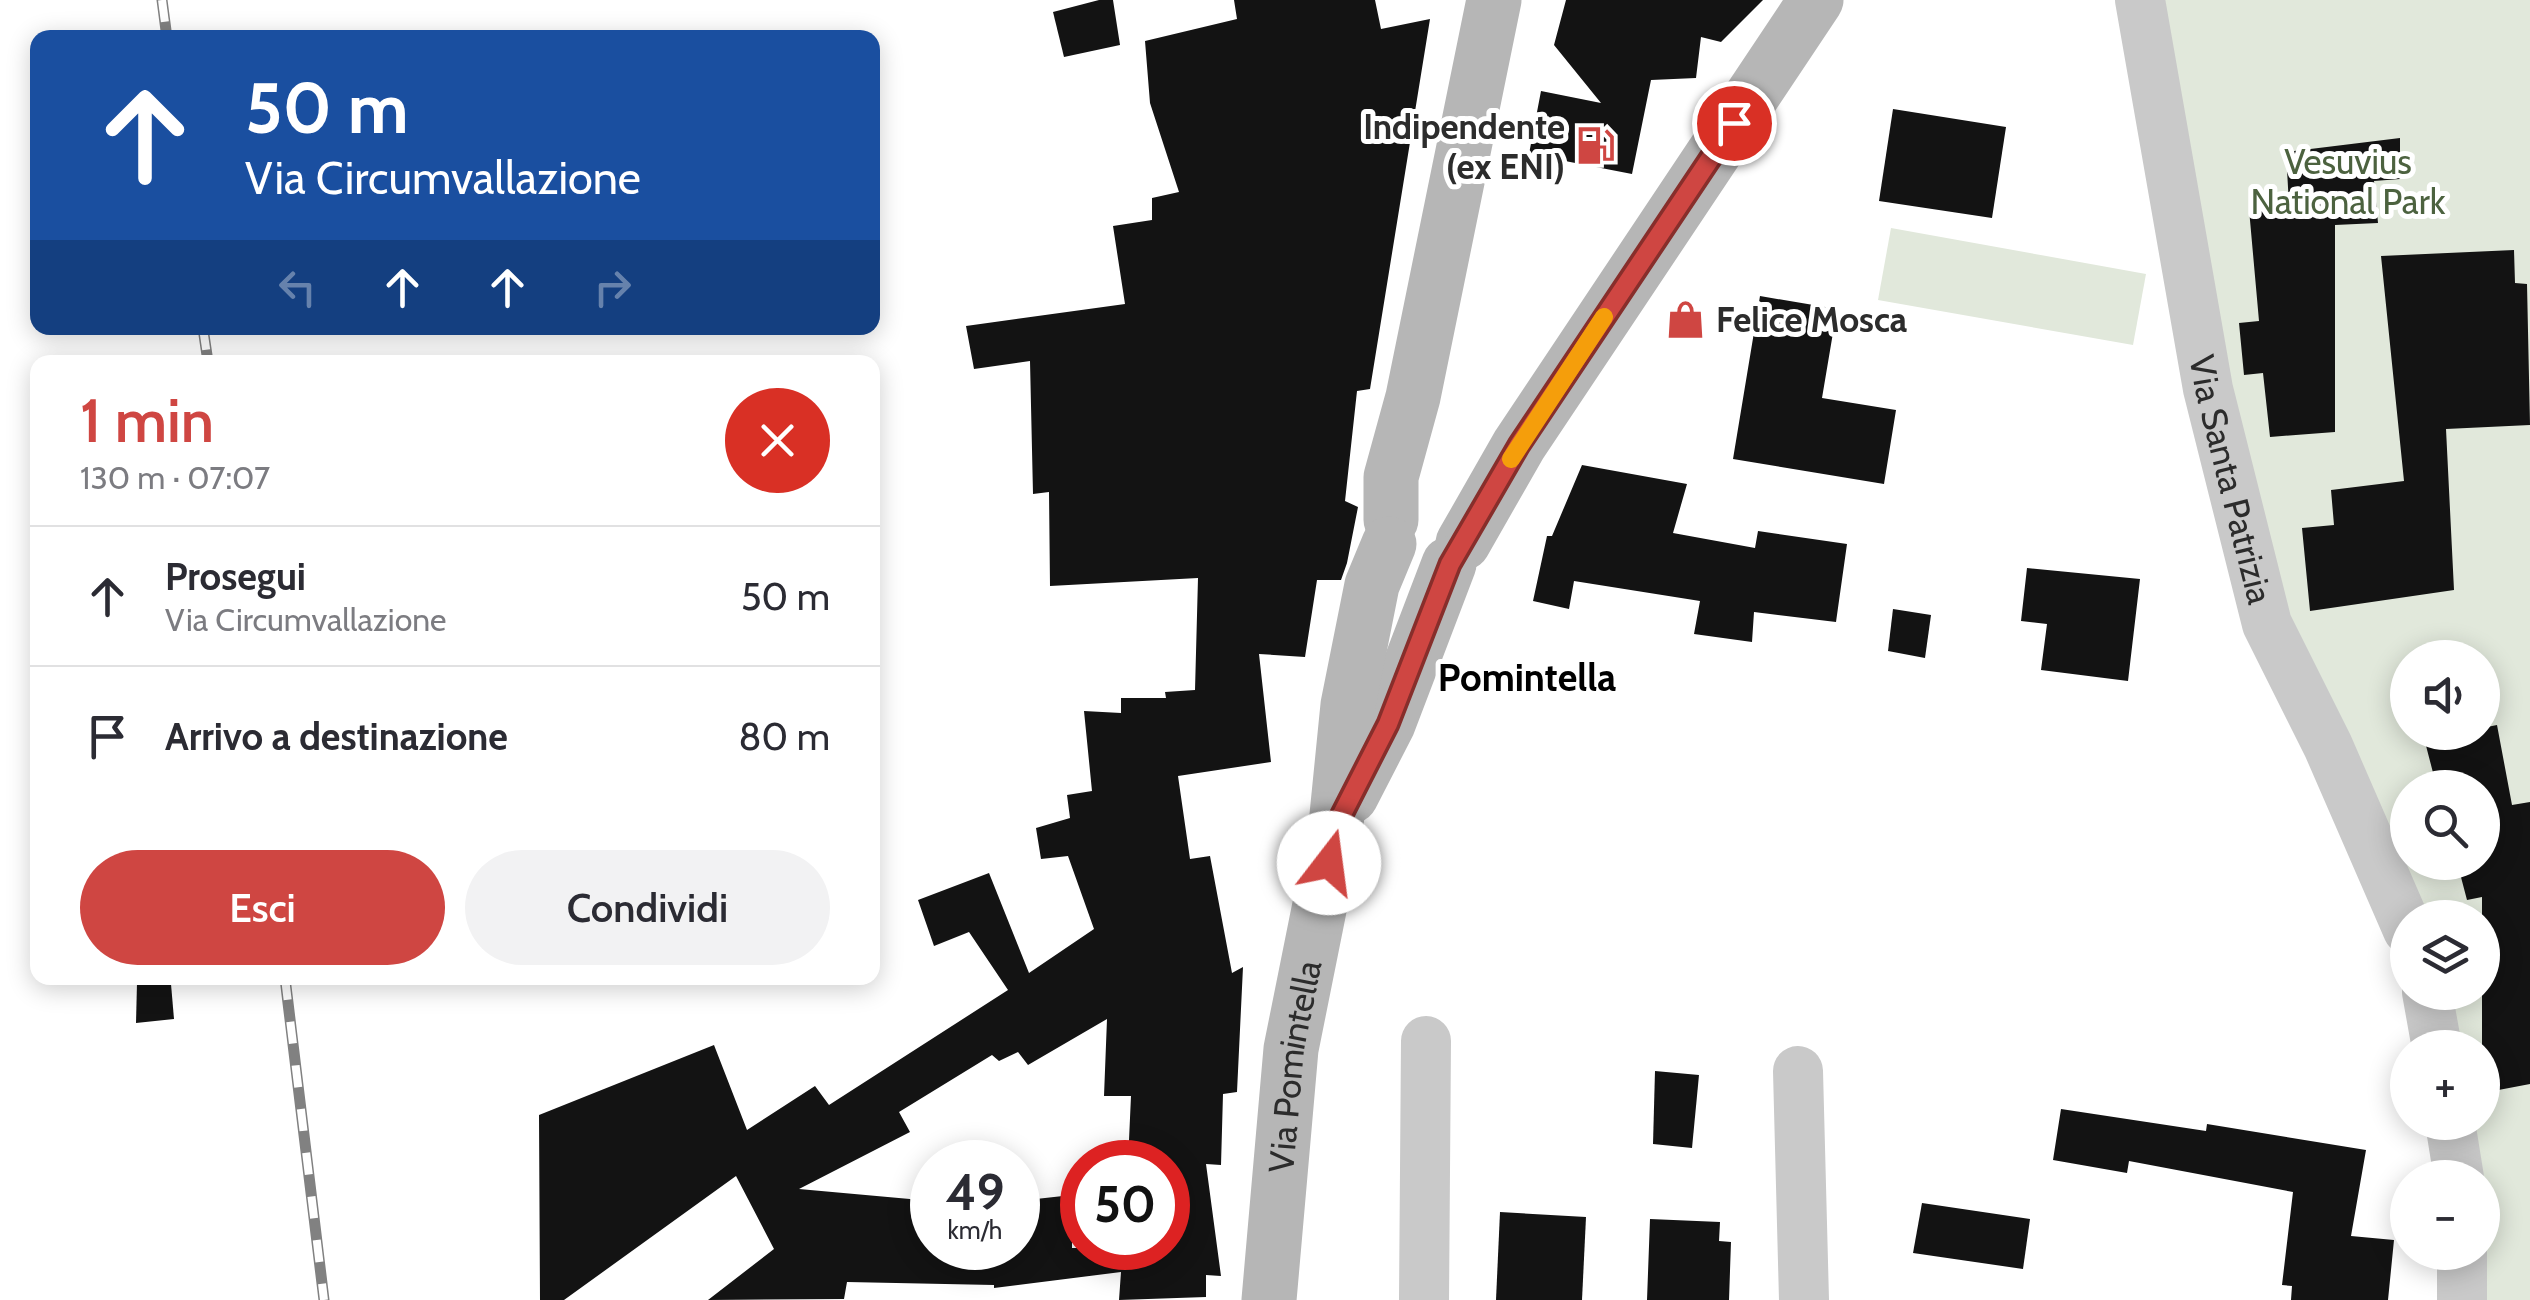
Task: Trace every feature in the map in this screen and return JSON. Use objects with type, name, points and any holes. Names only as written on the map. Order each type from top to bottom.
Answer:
[{"type":"main road","name":"Via Pomintella","points":[[1268,1300],[1291,1049],[1336,826],[1348,706],[1372,585],[1427,528],[1414,397],[1494,0]]},
{"type":"main road","points":[[1427,528],[1519,445],[1816,0]]},
{"type":"street","name":"Via Santa Patrizia","points":[[2140,0],[2208,388],[2267,624],[2328,746],[2395,900]]},
{"type":"street","points":[[1424,1300],[1426,1040]]},
{"type":"street","points":[[1798,1071],[1804,1300]]},
{"type":"street","points":[[2462,1270],[2462,1300]]},
{"type":"green space","name":"Vesuvius National Park","points":[[2128,0],[2530,0],[2530,1300],[2455,1300],[2472,1270],[2500,1270],[2500,1160],[2469,1160],[2455,1140],[2500,1140],[2500,1030],[2419,1030],[2412,1010],[2500,1010],[2500,900],[2390,900],[2390,941],[2346,804],[2234,586]]},
{"type":"green space","points":[[1891,228],[2146,274],[2133,345],[1878,300]]},
{"type":"building","points":[[1113,0],[1120,45],[1064,57],[1053,12]]},
{"type":"building","points":[[1234,0],[1375,0],[1381,29],[1430,19],[1370,389],[1357,391],[1345,501],[1358,507],[1347,563],[1341,580],[1317,580],[1305,657],[1259,654],[1271,762],[1178,776],[1190,859],[1210,856],[1232,973],[1243,967],[1237,1092],[1223,1094],[1221,1165],[1206,1164],[1221,1276],[1206,1275],[1206,1297],[1119,1300],[1121,1272],[994,1288],[847,1282],[844,1299],[708,1300],[774,1249],[736,1176],[564,1300],[540,1300],[539,1115],[714,1045],[747,1130],[815,1086],[829,1105],[1008,990],[969,932],[934,946],[918,900],[989,873],[1029,973],[1094,929],[1068,856],[1041,859],[1036,828],[1070,818],[1067,795],[1092,791],[1084,711],[1121,713],[1121,698],[1166,698],[1165,692],[1195,690],[1198,578],[1050,586],[1049,492],[1033,494],[1030,361],[974,369],[966,326],[1125,304],[1113,226],[1152,220],[1152,198],[1179,192],[1150,103],[1145,41],[1237,19]]},
{"type":"building","points":[[1566,0],[1763,0],[1721,42],[1701,37],[1696,78],[1651,80],[1632,174],[1529,154],[1541,91],[1601,103],[1554,45]]},
{"type":"building","points":[[1893,109],[2006,127],[1992,218],[1879,201]]},
{"type":"building","points":[[2400,138],[2400,179],[2374,181],[2378,223],[2335,225],[2335,432],[2270,437],[2263,373],[2244,375],[2239,323],[2259,321],[2249,209],[2289,205],[2286,152]]},
{"type":"building","points":[[2514,250],[2515,283],[2527,284],[2530,425],[2446,429],[2454,590],[2310,611],[2302,528],[2334,525],[2331,490],[2404,481],[2381,256]]},
{"type":"building","points":[[1760,296],[1837,309],[1822,398],[1896,410],[1884,484],[1733,459]]},
{"type":"building","points":[[1582,465],[1687,484],[1673,533],[1755,548],[1758,531],[1847,544],[1836,622],[1754,612],[1752,642],[1694,634],[1700,601],[1574,581],[1569,609],[1533,601],[1547,536],[1552,536]]},
{"type":"building","points":[[2027,568],[2140,579],[2128,681],[2041,670],[2047,624],[2021,621]]},
{"type":"building","points":[[1893,609],[1931,615],[1925,658],[1888,651]]},
{"type":"building","points":[[2500,741],[2512,805],[2530,802],[2530,1084],[2500,1090],[2500,1030],[2482,1030],[2482,1010],[2500,1010],[2500,900],[2467,900],[2462,880],[2500,880],[2500,770],[2432,770],[2427,750],[2500,750]]},
{"type":"building","points":[[137,985],[171,985],[174,1019],[136,1023]]},
{"type":"building","points":[[1655,1071],[1699,1075],[1692,1148],[1653,1144]]},
{"type":"building","points":[[2061,1109],[2206,1131],[2207,1124],[2366,1150],[2351,1236],[2390,1240],[2388,1300],[2291,1300],[2292,1286],[2282,1285],[2293,1192],[2129,1161],[2127,1173],[2053,1160]]},
{"type":"building","points":[[1922,1203],[2030,1219],[2023,1269],[1913,1253]]},
{"type":"building","points":[[1500,1212],[1586,1217],[1582,1300],[1496,1300]]},
{"type":"building","points":[[1650,1219],[1720,1222],[1719,1241],[1731,1242],[1729,1300],[1647,1300]]},
{"type":"railway","points":[[162,0],[166,30]]},
{"type":"railway","points":[[204,335],[207,355]]},
{"type":"railway","points":[[286,985],[324,1300]]},
{"type":"slow traffic","points":[[1511,459],[1604,317]]},
{"type":"place","name":"Indipendente (ex ENI)","points":[[1595,146]]},
{"type":"place","name":"Felice Mosca","points":[[1686,319]]},
{"type":"district","name":"Pomintella","points":[[1527,677]]},
{"type":"route","points":[[1329,863],[1336,826],[1388,724],[1450,564],[1459,555],[1519,445],[1734,123]]}]
